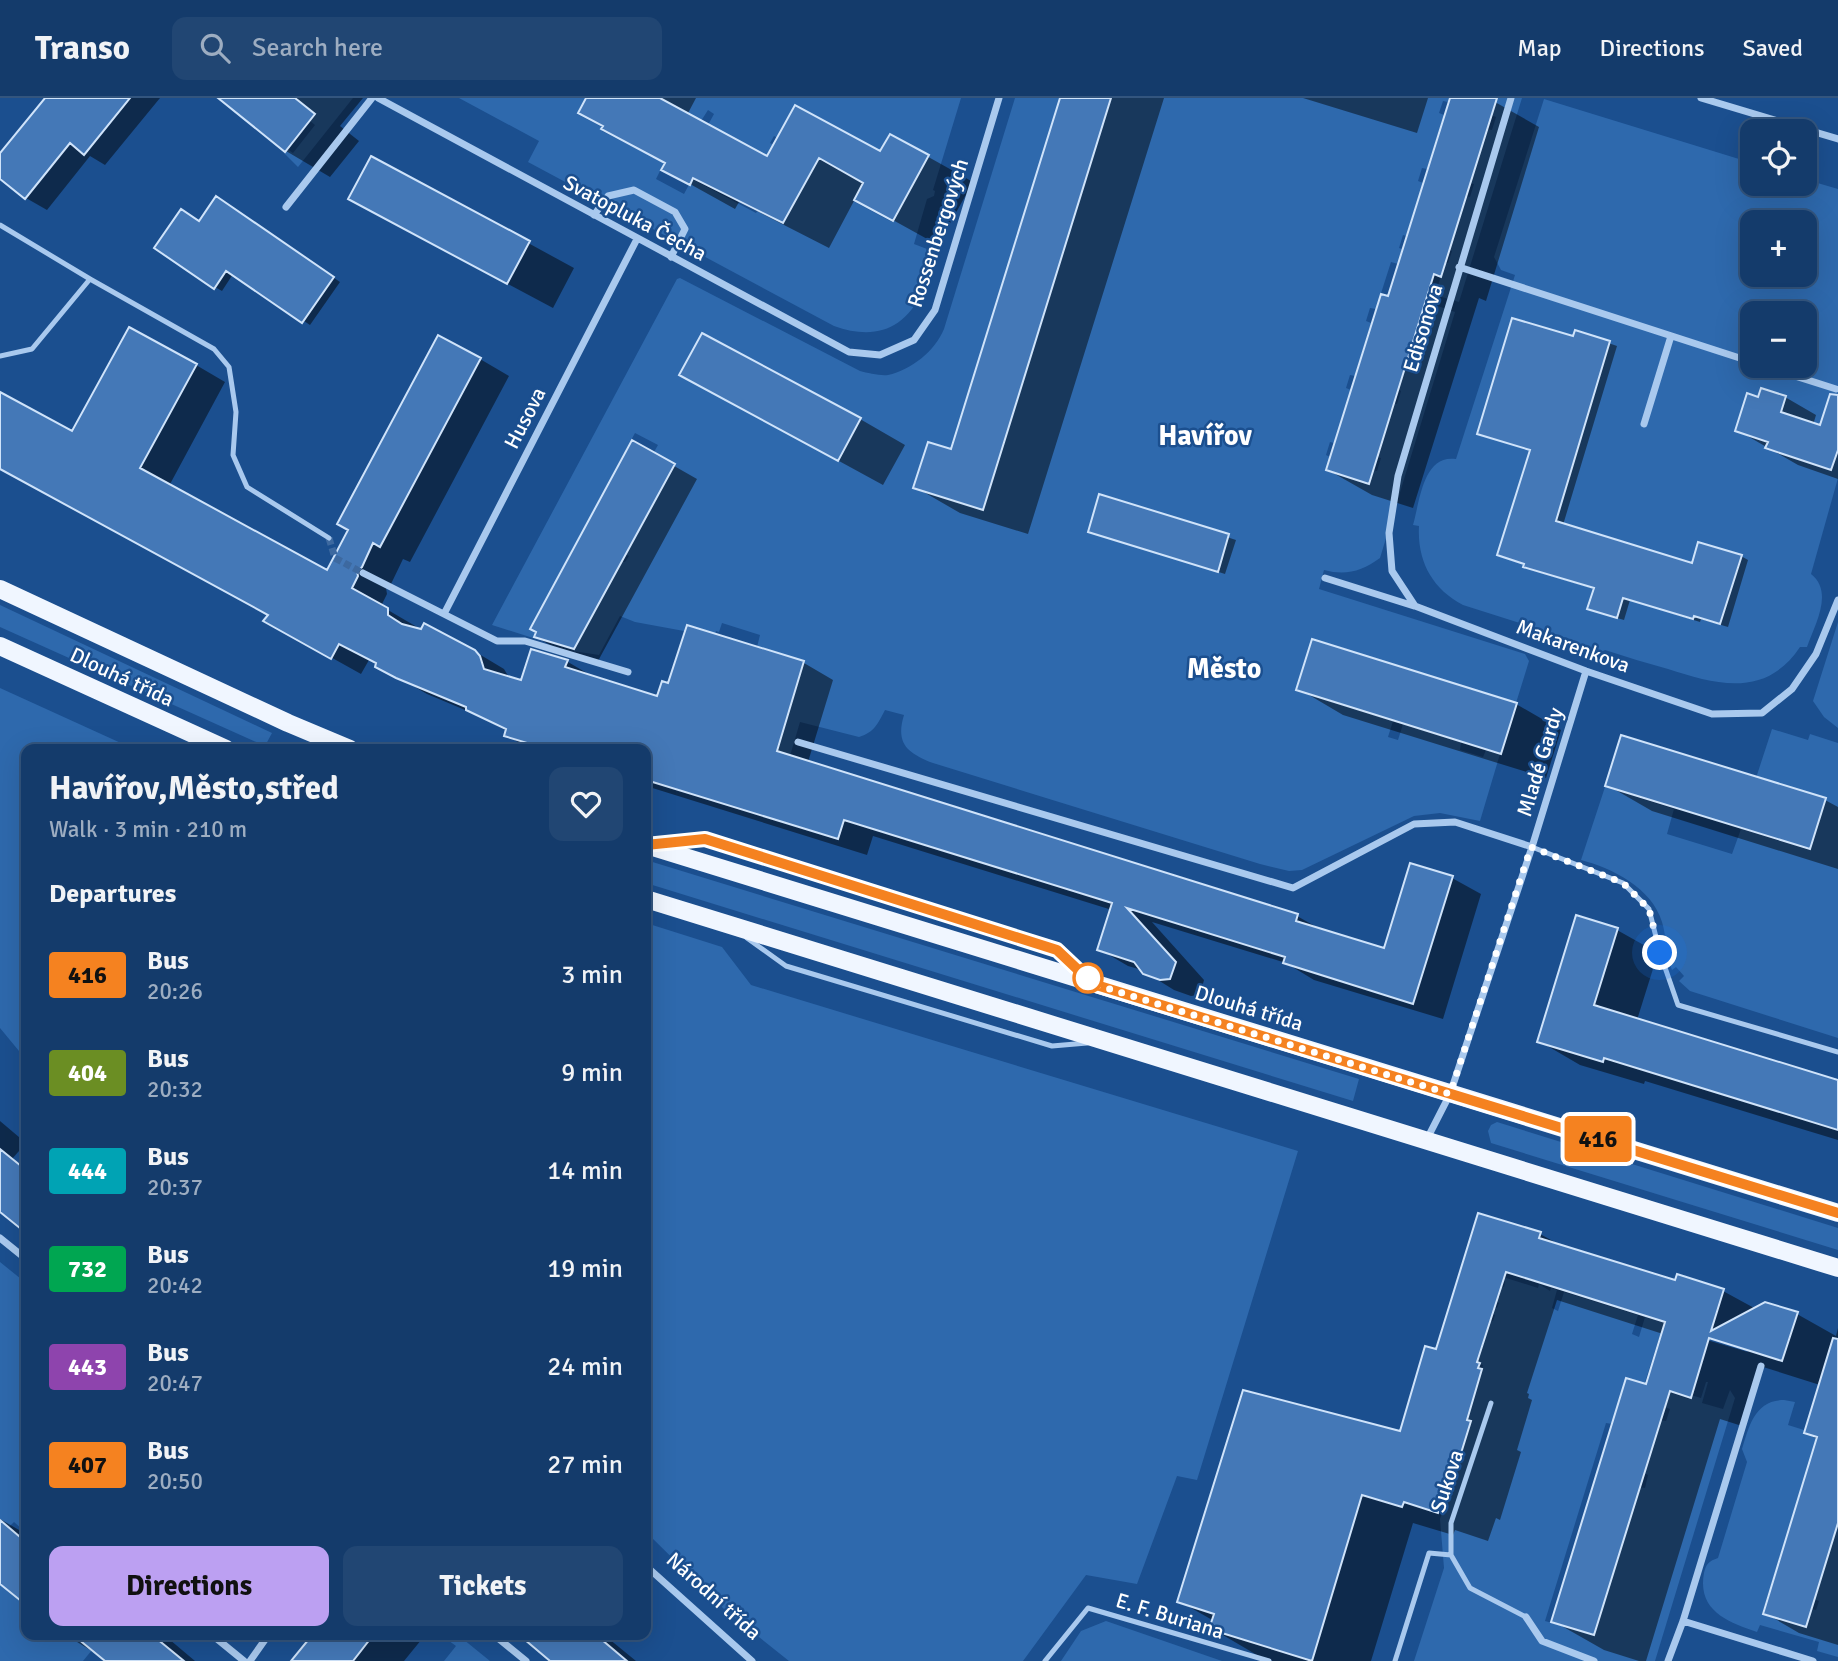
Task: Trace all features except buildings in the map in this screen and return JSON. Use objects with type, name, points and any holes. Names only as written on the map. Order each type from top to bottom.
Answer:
[{"type":"main road","points":[[0,589],[334,744]]},
{"type":"main road","name":"Dlouhá třída","points":[[0,646],[215,744]]},
{"type":"main road","name":"Dlouhá třída","points":[[651,847],[1838,1213]]},
{"type":"main road","points":[[651,902],[1838,1268]]},
{"type":"street","points":[[286,207],[372,98]]},
{"type":"street","name":"Svatopluka Čecha","points":[[378,98],[849,352],[880,355]]},
{"type":"street","name":"Rossenbergových","points":[[880,355],[914,340],[935,310],[999,98]]},
{"type":"street","name":"Edisonova","points":[[1415,606],[1392,571],[1390,533],[1398,476],[1511,98]]},
{"type":"street","points":[[1702,98],[1838,139]]},
{"type":"street","points":[[594,215],[608,195],[634,190],[675,212],[685,229],[671,257]]},
{"type":"street","name":"Husova","points":[[444,614],[637,239]]},
{"type":"street","points":[[1459,267],[1740,358]]},
{"type":"street","points":[[1644,424],[1671,336]]},
{"type":"street","points":[[1802,378],[1836,389]]},
{"type":"street","points":[[363,573],[497,641],[524,641],[628,672]]},
{"type":"street","name":"Makarenkova","points":[[1325,578],[1415,606],[1586,671],[1712,714],[1762,713],[1792,690],[1816,654],[1838,600]]},
{"type":"street","name":"Mladé Gardy","points":[[1426,1139],[1450,1094],[1586,671]]},
{"type":"street","points":[[798,742],[1293,888],[1414,824],[1455,822],[1531,847]]},
{"type":"street","points":[[0,1238],[21,1255]]},
{"type":"street","points":[[1668,1661],[1683,1621],[1762,1366]]},
{"type":"street","name":"Národní třída","points":[[651,1570],[752,1661]]},
{"type":"street","points":[[1526,1617],[1542,1641],[1594,1661]]},
{"type":"street","points":[[1683,1621],[1813,1661]]},
{"type":"street","points":[[218,1640],[244,1661]]},
{"type":"street","points":[[250,1661],[265,1640]]},
{"type":"street","points":[[500,1640],[526,1661]]},
{"type":"lane","points":[[0,225],[214,349],[229,367],[236,412],[233,455],[247,487],[329,538]]},
{"type":"lane","points":[[0,356],[32,349],[90,279]]},
{"type":"lane","points":[[1531,847],[1623,883],[1649,909],[1660,953],[1678,1005],[1838,1052]]},
{"type":"lane","name":"Sukova","points":[[1451,1555],[1451,1523],[1491,1403]]},
{"type":"lane","points":[[1395,1661],[1429,1553],[1451,1555],[1470,1588],[1526,1617]]},
{"type":"lane","name":"E. F. Buriana","points":[[1045,1661],[1088,1608],[1176,1636],[1269,1661]]},
{"type":"shaded area","points":[[298,98],[353,98],[298,167],[284,153],[287,149],[293,153],[315,125],[310,121],[314,115],[295,101]]},
{"type":"shaded area","points":[[459,98],[585,98],[577,114],[602,127],[602,131],[664,163],[656,179],[684,194],[692,179],[782,224],[818,159],[862,183],[853,201],[892,222],[928,156],[889,134],[879,152],[794,106],[778,138],[774,136],[770,143],[774,145],[767,157],[708,125],[714,114],[708,110],[701,121],[657,98],[961,98],[933,190],[934,196],[927,199],[914,244],[933,254],[928,279],[915,305],[897,324],[874,332],[834,326],[528,162],[539,141]]},
{"type":"shaded area","points":[[1015,98],[1449,98],[1448,102],[1443,101],[1439,113],[1444,115],[1427,169],[1422,168],[1418,181],[1423,183],[1406,236],[1403,235],[1398,264],[1391,262],[1376,309],[1370,308],[1366,321],[1371,323],[1355,376],[1350,375],[1346,388],[1351,390],[1334,443],[1330,442],[1326,455],[1330,457],[1326,471],[1368,484],[1373,470],[1377,471],[1381,458],[1377,457],[1394,403],[1397,404],[1401,391],[1398,389],[1414,336],[1420,338],[1432,304],[1455,312],[1380,558],[1354,571],[1324,570],[1319,589],[1525,654],[1529,661],[1516,703],[1312,640],[1296,691],[1393,721],[1388,737],[1398,740],[1403,724],[1461,742],[1460,750],[1483,757],[1486,750],[1500,754],[1480,821],[1440,813],[1414,816],[1302,870],[1289,871],[933,763],[906,746],[901,733],[904,715],[885,710],[872,730],[859,737],[800,722],[790,756],[777,753],[757,647],[760,635],[722,623],[719,632],[716,631],[715,634],[686,625],[684,631],[635,622],[620,616],[599,655],[573,651],[621,561],[625,562],[629,556],[625,554],[674,463],[654,452],[658,445],[635,433],[530,628],[535,631],[533,638],[492,625],[677,279],[680,278],[860,371],[878,375],[897,372],[921,358],[935,345],[944,329]]},
{"type":"shaded area","points":[[1496,98],[1522,98],[1459,302],[1435,295],[1445,263],[1448,263],[1452,251],[1449,249],[1466,196],[1470,197],[1474,184],[1470,183],[1487,129],[1492,130],[1496,117],[1491,115]]},
{"type":"shaded area","points":[[1544,99],[1740,159],[1740,196],[1817,196],[1817,183],[1838,189],[1838,478],[1811,574],[1818,581],[1821,590],[1821,609],[1807,647],[1800,647],[1787,663],[1772,674],[1756,681],[1722,683],[1605,650],[1597,654],[1577,647],[1576,641],[1463,605],[1435,582],[1424,562],[1419,526],[1413,525],[1421,492],[1430,471],[1445,459],[1456,459],[1515,275],[1501,270],[1494,257]]},
{"type":"shaded area","points":[[0,605],[272,733],[266,744],[261,744],[0,627]]},
{"type":"shaded area","points":[[1838,622],[1838,728],[1824,717],[1813,701]]},
{"type":"shaded area","points":[[0,688],[123,744],[21,744],[21,1063],[19,1051],[0,1028]]},
{"type":"shaded area","points":[[1772,729],[1808,740],[1810,734],[1838,743],[1838,1038],[1690,991],[1679,981],[1684,976],[1676,967],[1672,970],[1662,922],[1649,899],[1618,874],[1581,860],[1605,787],[1674,809],[1667,834],[1732,854],[1741,829],[1809,850],[1825,799],[1756,778]]},
{"type":"shaded area","points":[[651,862],[1359,1079],[1353,1101],[651,885]]},
{"type":"shaded area","points":[[651,925],[722,947],[751,985],[1298,1151],[1197,1480],[1177,1476],[1137,1584],[1086,1575],[1023,1661],[789,1661],[724,1609],[651,1537]]},
{"type":"shaded area","points":[[1497,1122],[1838,1228],[1838,1250],[1491,1143],[1488,1131],[1491,1125]]},
{"type":"shaded area","points":[[0,1262],[21,1279],[21,1528],[14,1522],[9,1527],[0,1520]]},
{"type":"shaded area","points":[[1503,1277],[1538,1288],[1539,1284],[1550,1291],[1551,1288],[1557,1290],[1552,1308],[1558,1311],[1564,1292],[1638,1315],[1632,1334],[1639,1337],[1645,1317],[1664,1323],[1644,1385],[1626,1379],[1612,1424],[1606,1423],[1545,1621],[1594,1635],[1640,1487],[1645,1488],[1648,1475],[1644,1473],[1660,1420],[1666,1421],[1670,1409],[1664,1407],[1669,1392],[1689,1399],[1691,1395],[1701,1398],[1708,1382],[1702,1403],[1723,1409],[1730,1390],[1735,1398],[1655,1661],[1414,1661],[1444,1568],[1440,1519],[1470,1422],[1466,1420],[1483,1365],[1476,1363],[1490,1321],[1493,1321],[1495,1315],[1492,1313],[1494,1307],[1497,1308],[1499,1303],[1496,1301],[1497,1297],[1500,1297],[1500,1286],[1504,1287]]},
{"type":"shaded area","points":[[1784,1400],[1795,1402],[1788,1425],[1817,1438],[1762,1614],[1805,1627],[1811,1609],[1816,1610],[1819,1601],[1814,1599],[1838,1521],[1838,1657],[1817,1651],[1819,1642],[1760,1625],[1757,1632],[1736,1624],[1717,1613],[1705,1597],[1705,1570],[1708,1563],[1718,1558],[1747,1462],[1742,1449],[1751,1423],[1766,1404]]},
{"type":"shaded area","points":[[0,1584],[21,1601],[21,1640],[79,1640],[92,1650],[83,1661],[0,1661]]},
{"type":"shaded area","points":[[1106,1621],[1222,1661],[1061,1661],[1081,1631]]},
{"type":"shaded area","points":[[448,1640],[464,1640],[490,1661],[444,1661],[456,1646]]},
{"type":"tunnel","points":[[329,538],[335,558],[363,573]]},
{"type":"bus line","name":"416","points":[[651,844],[705,839],[1057,950],[1093,984],[1838,1213]]},
{"type":"district","name":"Havířov","points":[[1205,436]]},
{"type":"district","name":"Město","points":[[1224,669]]},
{"type":"route","points":[[1088,978],[1093,984],[1450,1094],[1531,847],[1623,883],[1649,909],[1660,953]]}]
